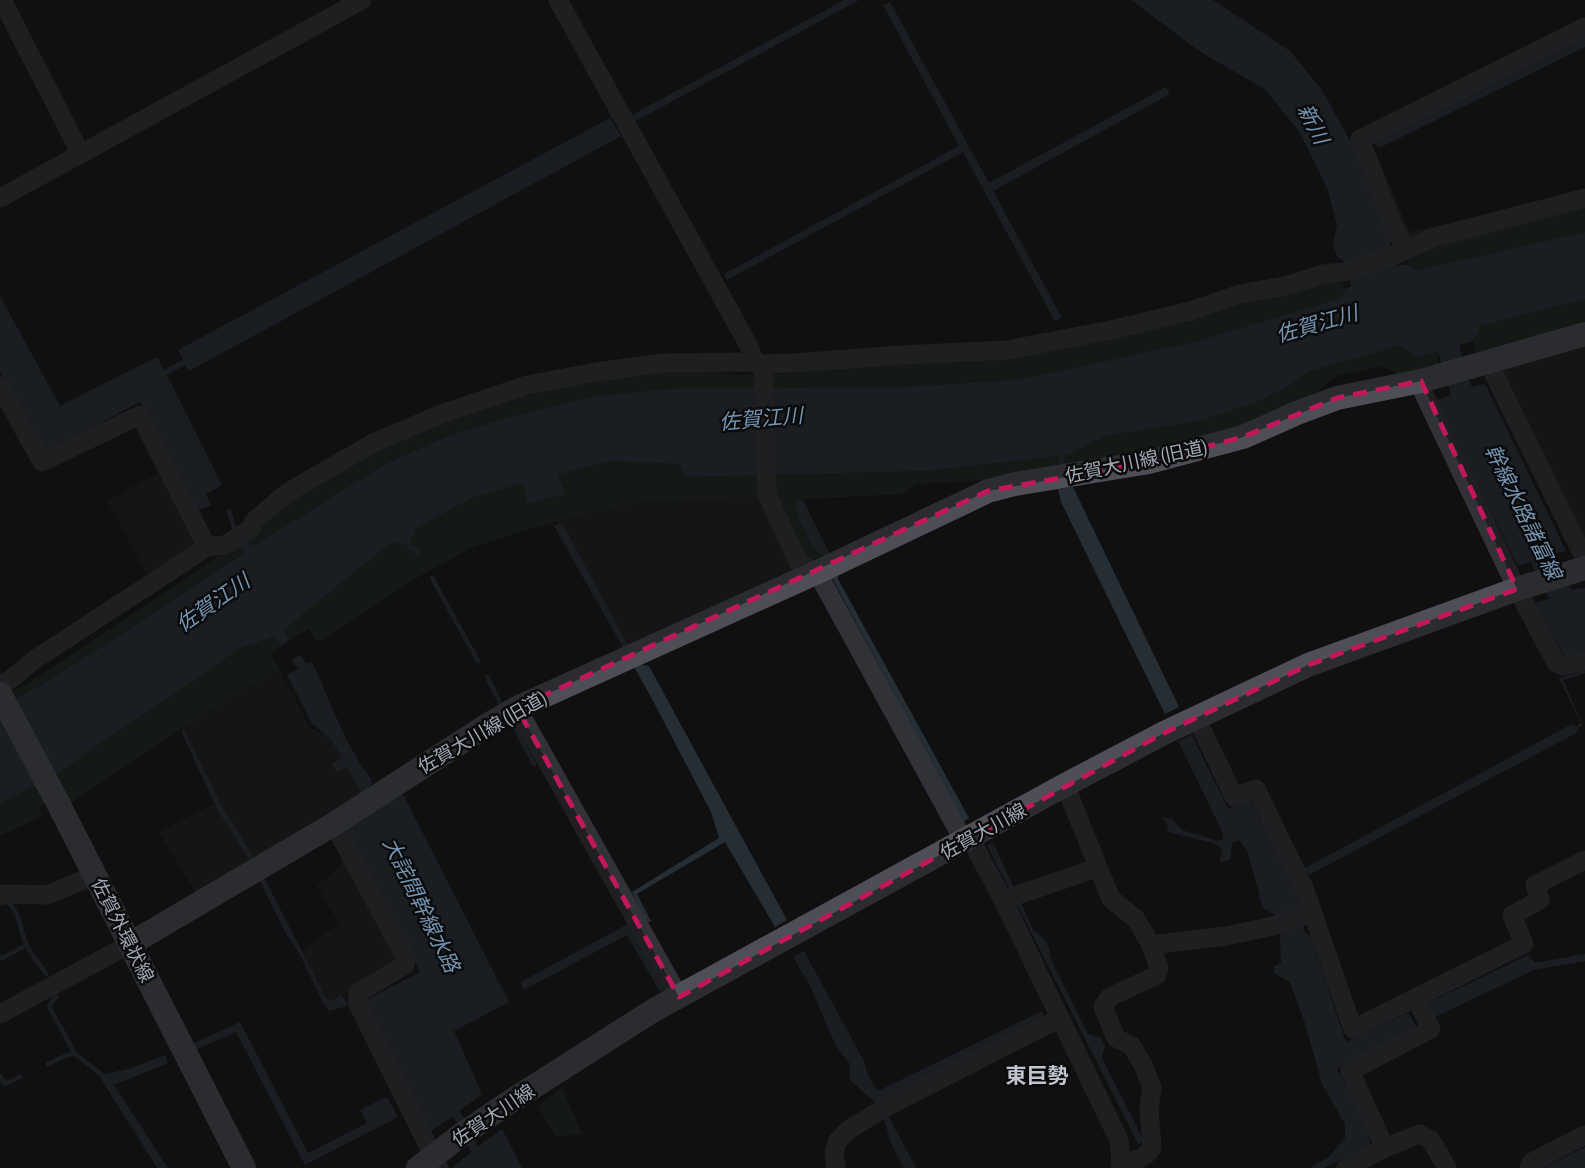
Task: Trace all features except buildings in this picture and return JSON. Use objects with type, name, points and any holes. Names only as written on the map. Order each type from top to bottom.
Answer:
[{"type":"main road","points":[[1430,378],[1585,334]]},
{"type":"main road","name":"佐賀大川線 (旧道)","points":[[334,824],[517,708],[827,568],[988,491],[1015,484],[1149,462],[1243,437],[1337,398],[1430,378]]},
{"type":"main road","name":"佐賀大川線","points":[[430,1164],[457,1138],[477,1124],[654,1010],[1065,785],[1196,717],[1308,665],[1580,566]]},
{"type":"main road","name":"佐賀外環状線","points":[[0,691],[244,1168]]},
{"type":"main road","points":[[130,944],[334,824]]},
{"type":"street","points":[[2,0],[81,154]]},
{"type":"street","points":[[0,198],[362,0]]},
{"type":"street","points":[[558,0],[759,363],[767,494],[799,564],[827,568],[967,840],[1003,900],[1119,1140],[1120,1165],[1148,1155],[1153,1148],[1149,1109],[1152,1087],[1132,1046],[1116,1038],[1103,1007],[1110,997],[1157,975],[1159,968],[1151,945],[1136,919],[1111,899],[1065,785]]},
{"type":"street","points":[[1401,253],[1360,139],[1585,27]]},
{"type":"street","points":[[0,691],[34,660],[207,547],[225,545],[250,529],[255,520],[288,492],[375,442],[444,413],[527,385],[663,363],[759,363],[1007,350],[1111,330],[1190,311],[1240,294],[1289,285],[1323,274],[1343,272],[1401,253],[1432,238],[1585,198]]},
{"type":"street","points":[[1478,365],[1580,566]]},
{"type":"street","points":[[1430,378],[1424,394],[1527,586],[1556,663],[1563,666],[1585,661]]},
{"type":"street","points":[[0,386],[42,462],[140,415],[207,547]]},
{"type":"street","points":[[517,708],[679,997]]},
{"type":"street","points":[[1196,717],[1234,797],[1256,789],[1304,888],[1353,1030],[1524,944],[1512,915],[1540,900],[1535,885],[1585,860]]},
{"type":"street","points":[[334,824],[406,960],[405,965],[358,993],[357,1002],[430,1164]]},
{"type":"street","points":[[1003,900],[1097,868]]},
{"type":"street","points":[[2,895],[47,895],[95,876]]},
{"type":"street","points":[[1151,945],[1226,936],[1269,927],[1313,913]]},
{"type":"street","points":[[0,1014],[130,944]]},
{"type":"street","points":[[1385,1148],[1350,1071],[1431,1029],[1416,999]]},
{"type":"street","points":[[836,1168],[834,1153],[837,1142],[848,1130],[888,1106],[1060,1018]]},
{"type":"street","points":[[1346,1168],[1419,1134],[1431,1140],[1447,1168]]},
{"type":"street","points":[[1529,1168],[1532,1162],[1585,1135]]},
{"type":"highlighted area","points":[[1421,381],[1517,589],[1308,665],[1164,733],[679,997],[517,708],[988,491],[1149,462],[1243,437],[1337,398]]},
{"type":"shaded area","points":[[1354,148],[1376,153],[1409,232],[1585,194],[1585,232],[1418,270],[1406,265],[1413,249]]},
{"type":"shaded area","points":[[1341,278],[1345,289],[1342,298],[1197,341],[1019,380],[903,387],[598,396],[535,410],[453,434],[385,464],[254,546],[242,545],[244,552],[72,666],[0,709],[0,698],[25,685],[257,531],[290,496],[375,448],[528,389],[686,368],[741,375],[797,373],[829,365],[1110,339]]},
{"type":"shaded area","points":[[1585,299],[1585,327],[1478,359],[1473,341],[1481,326]]},
{"type":"shaded area","points":[[1585,341],[1585,547],[1494,366]]},
{"type":"shaded area","points":[[1399,346],[1418,357],[1438,351],[1438,370],[1402,377],[1384,366],[1336,376],[1303,403],[1246,430],[1008,479],[916,484],[902,494],[805,499],[796,502],[814,548],[823,556],[803,563],[760,498],[646,501],[556,521],[473,547],[423,574],[318,642],[309,629],[289,640],[282,630],[391,541],[473,497],[523,483],[529,503],[566,493],[557,475],[611,461],[680,464],[686,477],[925,471],[1061,456],[1104,436],[1199,421],[1256,402],[1291,385],[1307,372]]},
{"type":"shaded area","points":[[163,471],[199,545],[149,579],[107,500]]},
{"type":"shaded area","points":[[760,498],[794,572],[628,651],[556,521],[646,501]]},
{"type":"shaded area","points":[[274,636],[281,646],[271,655],[279,668],[182,728],[71,803],[65,793],[39,807],[42,816],[0,836],[0,804],[55,775],[239,649]]},
{"type":"shaded area","points":[[279,668],[311,729],[332,736],[366,795],[199,898],[159,832],[216,803],[182,728]]},
{"type":"shaded area","points":[[347,860],[400,966],[326,1004],[301,952],[339,923],[317,886]]},
{"type":"shaded area","points":[[562,1088],[582,1134],[556,1137],[538,1106]]},
{"type":"water","points":[[844,0],[859,0],[636,121],[632,115]]},
{"type":"water","points":[[1131,0],[1213,0],[1290,51],[1322,90],[1354,148],[1381,212],[1396,265],[1406,265],[1418,270],[1585,232],[1585,299],[1481,326],[1473,341],[1459,345],[1466,375],[1472,387],[1485,384],[1566,551],[1553,554],[1572,590],[1585,588],[1585,652],[1564,656],[1535,603],[1549,599],[1531,562],[1518,566],[1436,400],[1451,395],[1438,352],[1418,357],[1399,346],[1307,372],[1291,385],[1256,402],[1199,421],[1104,436],[1061,456],[925,471],[686,477],[680,464],[611,461],[557,475],[566,494],[528,504],[523,483],[473,497],[416,528],[409,545],[391,542],[283,630],[289,640],[281,646],[274,636],[239,649],[55,775],[0,804],[0,709],[72,666],[244,553],[241,545],[246,542],[254,546],[385,464],[453,434],[535,410],[598,396],[671,389],[903,387],[1019,380],[1197,341],[1342,298],[1345,289],[1351,286],[1346,262],[1337,257],[1333,244],[1337,225],[1327,188],[1300,133],[1266,90],[1199,51]]},
{"type":"water","points":[[890,2],[989,183],[1166,87],[1170,94],[993,191],[1062,318],[1055,321],[963,152],[727,280],[724,274],[959,146],[883,5]]},
{"type":"water","points":[[1585,34],[1585,47],[1379,148],[1372,142]]},
{"type":"water","points":[[610,118],[621,136],[189,371],[185,365],[167,375],[222,485],[206,494],[211,505],[194,512],[140,402],[49,450],[42,447],[0,371],[0,296],[60,406],[157,357],[164,370],[183,360],[178,350]]},
{"type":"water","points":[[1073,487],[1179,707],[1165,714],[1061,502],[1058,489]]},
{"type":"water","points":[[803,500],[838,571],[838,579],[969,818],[963,822],[831,576],[823,556],[814,548],[797,515],[795,502]]},
{"type":"water","points":[[562,523],[638,664],[649,666],[787,920],[775,927],[725,842],[637,894],[651,921],[647,923],[632,892],[719,838],[711,812],[651,697],[554,526]]},
{"type":"water","name":"大詫間幹線水路","points":[[300,655],[306,663],[312,662],[346,738],[371,778],[371,788],[383,806],[403,794],[509,1002],[454,1031],[482,1094],[460,1111],[478,1146],[502,1129],[522,1168],[452,1168],[471,1152],[453,1116],[429,1132],[362,1002],[420,972],[346,830],[362,794],[347,767],[337,772],[332,764],[342,758],[330,738],[312,724],[287,675],[298,669],[292,660]]},
{"type":"water","points":[[1585,671],[1563,680],[1583,725],[1577,729],[1578,732],[1309,875],[1305,868],[1572,724],[1575,727],[1581,723],[1559,678]]},
{"type":"water","points":[[184,730],[221,805],[254,858],[325,997],[331,1001],[341,995],[347,1006],[329,1011],[322,1000],[249,859],[217,809],[181,731]]},
{"type":"water","points":[[1192,735],[1228,809],[1250,800],[1299,897],[1304,931],[1311,937],[1346,1042],[1409,1013],[1416,1026],[1337,1069],[1367,1125],[1370,1145],[1324,1168],[1310,1168],[1329,1157],[1345,1138],[1345,1124],[1322,1084],[1290,982],[1274,973],[1274,966],[1281,963],[1280,934],[1274,914],[1263,908],[1247,850],[1239,840],[1232,843],[1230,860],[1220,862],[1222,849],[1216,844],[1168,832],[1167,822],[1160,817],[1172,819],[1182,830],[1218,841],[1223,839],[1223,833],[1178,741]]},
{"type":"water","points":[[993,842],[1034,931],[1048,945],[1050,957],[1088,1034],[1101,1038],[1105,1045],[1102,1058],[1144,1141],[1138,1144],[987,845]]},
{"type":"water","points":[[628,924],[664,989],[660,992],[627,935],[524,990],[521,982]]},
{"type":"water","points":[[804,951],[878,1091],[1042,1011],[1044,1015],[877,1104],[850,1080],[850,1064],[836,1046],[810,986],[793,957]]},
{"type":"water","points":[[1585,954],[1585,961],[1534,970],[1435,1017],[1428,1003],[1528,955],[1535,963]]},
{"type":"water","points":[[240,1022],[308,1153],[367,1123],[360,1110],[387,1097],[398,1117],[305,1165],[236,1032],[195,1050],[192,1044]]},
{"type":"water","points":[[77,1053],[105,1074],[128,1069],[165,1055],[168,1063],[114,1085],[168,1168],[157,1168],[100,1077],[73,1055]]},
{"type":"water","points":[[889,1117],[916,1168],[904,1168],[891,1143],[884,1119]]},
{"type":"water","points":[[1585,1147],[1585,1168],[1542,1168]]},
{"type":"waterway","points":[[1061,456],[1062,463]]},
{"type":"waterway","points":[[229,511],[234,528]]},
{"type":"waterway","points":[[409,545],[418,553]]},
{"type":"waterway","points":[[432,578],[478,661]]},
{"type":"waterway","points":[[487,677],[501,704]]},
{"type":"waterway","points":[[512,722],[534,764]]},
{"type":"waterway","points":[[7,902],[17,916],[28,948],[46,974]]},
{"type":"waterway","points":[[0,959],[27,945]]},
{"type":"waterway","points":[[48,1064],[75,1054],[49,1006],[56,997]]},
{"type":"waterway","points":[[0,1076],[5,1084],[20,1077]]},
{"type":"district","name":"東巨勢","points":[[1037,1076]]},
{"type":"water label","name":"新川","points":[[1313,124]]},
{"type":"water label","name":"佐賀江川","points":[[1317,324]]},
{"type":"water label","name":"佐賀江川","points":[[761,419]]},
{"type":"water label","name":"幹線水路諸富線","points":[[1523,512]]},
{"type":"water label","name":"佐賀江川","points":[[213,603]]}]
